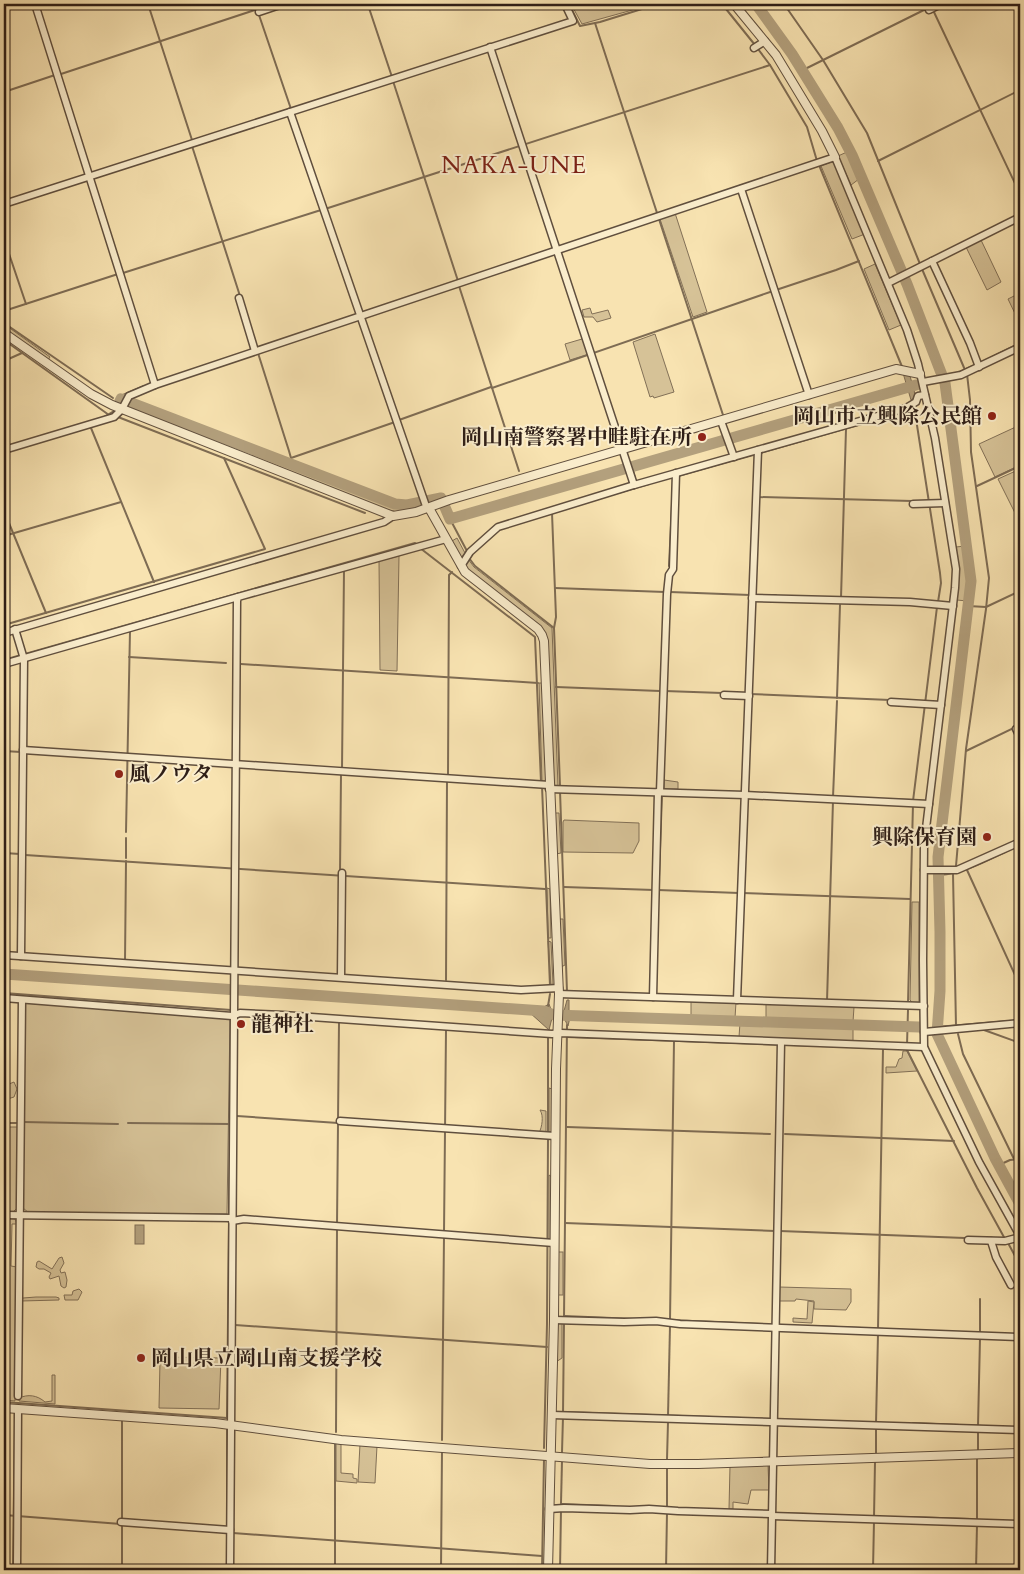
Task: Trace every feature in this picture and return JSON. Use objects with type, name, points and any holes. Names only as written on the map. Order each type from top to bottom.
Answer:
[{"type":"street","points":[[35,4],[155,385]]},
{"type":"street","points":[[259,12],[283,4]]},
{"type":"street","points":[[4,204],[573,21],[565,4]]},
{"type":"street","points":[[734,4],[759,45],[776,56],[822,130],[835,157],[907,330],[923,382],[935,438],[956,569],[924,845],[924,1006],[926,1032],[924,1047],[979,1162],[1020,1237],[991,1241],[968,1240]]},
{"type":"street","points":[[931,9],[942,4]]},
{"type":"street","points":[[490,47],[634,485]]},
{"type":"street","points":[[290,112],[426,506],[461,566],[470,576],[542,635],[544,641],[559,992],[558,1015],[564,1033],[550,1136],[550,1243],[561,1320],[552,1415],[548,1570]]},
{"type":"street","points":[[4,450],[121,409],[132,394],[254,350],[835,157]]},
{"type":"street","points":[[741,189],[808,395]]},
{"type":"street","points":[[888,283],[1020,217]]},
{"type":"street","points":[[932,261],[978,364]]},
{"type":"street","points":[[239,298],[254,350]]},
{"type":"street","points":[[4,333],[91,394],[121,409],[393,516],[404,515],[426,506],[442,503],[896,369],[920,374]]},
{"type":"street","points":[[923,382],[945,379],[966,373],[978,364],[1020,347]]},
{"type":"street","points":[[461,566],[468,554],[498,526],[634,485],[677,476],[734,457],[757,453],[914,404],[918,396],[925,395]]},
{"type":"street","points":[[721,421],[734,457]]},
{"type":"street","points":[[737,998],[757,453]]},
{"type":"street","points":[[653,997],[667,594],[669,575],[673,569],[674,509],[677,476]]},
{"type":"street","points":[[913,504],[946,503]]},
{"type":"street","points":[[4,633],[384,522],[393,516]]},
{"type":"street","points":[[4,664],[22,657],[446,539]]},
{"type":"street","points":[[230,1570],[235,598]]},
{"type":"street","points":[[752,598],[953,606]]},
{"type":"street","points":[[15,629],[22,657],[21,956]]},
{"type":"street","points":[[724,695],[748,696]]},
{"type":"street","points":[[891,702],[941,705]]},
{"type":"street","points":[[1016,729],[1020,737]]},
{"type":"street","points":[[23,750],[550,787],[929,804]]},
{"type":"street","points":[[924,870],[943,871],[962,868],[1020,842]]},
{"type":"street","points":[[341,977],[342,874]]},
{"type":"street","points":[[4,955],[521,990],[653,997],[737,998],[924,1006]]},
{"type":"street","points":[[4,998],[232,1016],[240,1013],[288,1015],[552,1034],[564,1033],[781,1044],[924,1047]]},
{"type":"street","points":[[18,1396],[22,1000]]},
{"type":"street","points":[[926,1032],[1020,1023]]},
{"type":"street","points":[[771,1570],[781,1044]]},
{"type":"street","points":[[340,1121],[550,1136]]},
{"type":"street","points":[[4,1215],[244,1219],[550,1243]]},
{"type":"street","points":[[991,1241],[996,1257],[1011,1285]]},
{"type":"street","points":[[561,1320],[656,1321],[689,1324],[1020,1337]]},
{"type":"street","points":[[4,1408],[232,1425],[350,1440],[650,1464],[773,1462],[1020,1452]]},
{"type":"street","points":[[17,1570],[18,1409]]},
{"type":"street","points":[[552,1415],[1020,1430]]},
{"type":"street","points":[[549,1509],[649,1509],[678,1512],[1020,1524]]},
{"type":"street","points":[[122,1522],[230,1530]]},
{"type":"shaded area","points":[[571,4],[654,4],[582,24]]},
{"type":"shaded area","points":[[847,152],[859,179],[851,185],[838,156]]},
{"type":"shaded area","points":[[831,162],[835,163],[865,234],[852,239],[821,166]]},
{"type":"shaded area","points":[[675,213],[707,312],[693,317],[660,219]]},
{"type":"shaded area","points":[[981,240],[1001,282],[987,290],[966,247]]},
{"type":"shaded area","points":[[875,264],[901,325],[889,330],[864,269]]},
{"type":"shaded area","points":[[1020,293],[1020,324],[1008,299]]},
{"type":"shaded area","points":[[590,308],[592,314],[608,310],[611,318],[597,322],[593,317],[584,317],[582,310]]},
{"type":"shaded area","points":[[4,324],[50,357],[48,360],[4,329]]},
{"type":"shaded area","points":[[655,334],[674,392],[654,398],[653,396],[650,397],[633,342]]},
{"type":"shaded area","points":[[582,339],[589,354],[570,360],[565,344]]},
{"type":"shaded area","points":[[903,373],[910,376],[912,383],[916,383],[917,387],[914,389],[915,397],[911,400]]},
{"type":"shaded area","points":[[128,404],[161,417],[159,421],[129,408]]},
{"type":"shaded area","points":[[1020,425],[1020,465],[995,477],[979,444]]},
{"type":"shaded area","points":[[252,453],[389,505],[404,507],[423,504],[422,507],[398,512],[388,510],[254,459]]},
{"type":"shaded area","points":[[1020,469],[1020,523],[998,479]]},
{"type":"shaded area","points":[[457,538],[465,553],[461,558],[452,541]]},
{"type":"shaded area","points":[[965,546],[968,570],[967,601],[957,600],[959,574],[956,547]]},
{"type":"shaded area","points":[[399,556],[397,671],[380,670],[379,561]]},
{"type":"shaded area","points":[[468,559],[474,567],[552,628],[558,786],[553,786],[545,633],[470,572],[464,565]]},
{"type":"shaded area","points":[[539,683],[542,683],[546,779],[544,782],[542,782]]},
{"type":"shaded area","points":[[664,780],[678,782],[678,789],[664,789]]},
{"type":"shaded area","points":[[553,813],[559,813],[561,853],[556,854]]},
{"type":"shaded area","points":[[564,820],[639,823],[639,841],[633,853],[563,852]]},
{"type":"shaded area","points":[[547,888],[550,889],[551,938],[548,938]]},
{"type":"shaded area","points":[[912,902],[919,902],[919,1003],[913,1003],[910,1000]]},
{"type":"shaded area","points":[[558,919],[563,919],[565,965],[561,967]]},
{"type":"shaded area","points":[[548,941],[551,942],[553,984],[551,986]]},
{"type":"shaded area","points":[[567,1000],[569,1000],[569,1011],[571,1013],[568,1026],[564,1018],[552,1018],[549,1030],[529,1012],[530,1008],[542,1008],[549,1004],[552,1012],[564,1011]]},
{"type":"shaded area","points":[[691,1000],[736,1002],[735,1018],[691,1016]]},
{"type":"shaded area","points":[[766,1002],[854,1007],[853,1022],[766,1020]]},
{"type":"shaded area","points":[[24,1003],[230,1018],[227,1214],[29,1213],[23,1208]]},
{"type":"shaded area","points":[[740,1023],[853,1029],[853,1042],[739,1037]]},
{"type":"shaded area","points":[[903,1051],[907,1051],[917,1071],[886,1073],[886,1067],[896,1067],[899,1059],[902,1058]]},
{"type":"shaded area","points":[[14,1082],[17,1089],[14,1097],[4,1100],[4,1086]]},
{"type":"shaded area","points":[[549,1088],[552,1089],[552,1132],[549,1134]]},
{"type":"shaded area","points":[[540,1110],[546,1111],[546,1132],[539,1133],[542,1122]]},
{"type":"shaded area","points":[[4,1127],[18,1127],[18,1207],[12,1213],[4,1213]]},
{"type":"shaded area","points":[[549,1175],[552,1177],[552,1238],[549,1241]]},
{"type":"shaded area","points":[[4,1218],[15,1219],[17,1224],[12,1224],[11,1266],[17,1267],[15,1401],[4,1400]]},
{"type":"shaded area","points":[[135,1225],[144,1225],[144,1244],[135,1244]]},
{"type":"shaded area","points":[[557,1252],[563,1252],[563,1295],[557,1295]]},
{"type":"shaded area","points":[[62,1257],[64,1263],[60,1270],[61,1273],[65,1272],[67,1280],[66,1287],[64,1288],[61,1286],[59,1276],[50,1279],[51,1273],[36,1267],[39,1261],[52,1269],[59,1258]]},
{"type":"shaded area","points":[[779,1287],[851,1289],[851,1302],[846,1310],[814,1309],[814,1301],[796,1299],[795,1301],[779,1301]]},
{"type":"shaded area","points":[[79,1289],[82,1292],[78,1300],[65,1300],[64,1295],[72,1295],[73,1291]]},
{"type":"shaded area","points":[[56,1297],[59,1300],[21,1301],[23,1298]]},
{"type":"shaded area","points":[[808,1301],[814,1302],[812,1323],[793,1322],[793,1318],[807,1319]]},
{"type":"shaded area","points":[[558,1322],[562,1322],[562,1358],[556,1362]]},
{"type":"shaded area","points":[[166,1357],[221,1358],[219,1409],[159,1408],[160,1361]]},
{"type":"shaded area","points":[[52,1375],[55,1375],[55,1404],[19,1401],[19,1398],[29,1396],[39,1398],[45,1402],[52,1401]]},
{"type":"shaded area","points":[[336,1442],[341,1443],[341,1473],[353,1474],[353,1478],[357,1479],[357,1483],[336,1481]]},
{"type":"shaded area","points":[[360,1444],[377,1446],[375,1483],[358,1482]]},
{"type":"shaded area","points":[[768,1465],[769,1490],[751,1490],[748,1504],[733,1502],[733,1509],[729,1509],[730,1466]]},
{"type":"waterway","points":[[148,4],[192,140]]},
{"type":"waterway","points":[[360,4],[404,9],[435,4]]},
{"type":"waterway","points":[[569,4],[580,26],[600,22],[658,4]]},
{"type":"waterway","points":[[722,4],[755,45]]},
{"type":"waterway","points":[[756,4],[792,54],[838,128],[852,155],[907,284],[945,383],[971,581],[938,857],[940,991],[937,1034],[995,1158],[1020,1204]]},
{"type":"waterway","points":[[784,4],[823,60],[867,133],[920,264]]},
{"type":"waterway","points":[[368,5],[392,77]]},
{"type":"waterway","points":[[803,70],[928,8]]},
{"type":"waterway","points":[[61,74],[258,9]]},
{"type":"waterway","points":[[933,10],[1020,194]]},
{"type":"waterway","points":[[259,15],[291,109]]},
{"type":"waterway","points":[[595,23],[723,415]]},
{"type":"waterway","points":[[758,49],[770,65],[807,127],[817,161]]},
{"type":"waterway","points":[[325,209],[770,65]]},
{"type":"waterway","points":[[4,92],[55,75]]},
{"type":"waterway","points":[[393,81],[458,281]]},
{"type":"waterway","points":[[878,161],[1020,90]]},
{"type":"waterway","points":[[192,146],[240,296]]},
{"type":"waterway","points":[[819,165],[903,369]]},
{"type":"waterway","points":[[123,273],[321,210]]},
{"type":"waterway","points":[[4,239],[26,304]]},
{"type":"waterway","points":[[776,290],[859,261]]},
{"type":"waterway","points":[[922,269],[965,370]]},
{"type":"waterway","points":[[4,311],[118,274]]},
{"type":"waterway","points":[[459,286],[519,471]]},
{"type":"waterway","points":[[492,388],[773,291]]},
{"type":"waterway","points":[[4,323],[113,398]]},
{"type":"waterway","points":[[4,340],[109,415]]},
{"type":"waterway","points":[[980,363],[1020,343]]},
{"type":"waterway","points":[[4,361],[22,353]]},
{"type":"waterway","points":[[258,353],[291,458],[288,464]]},
{"type":"waterway","points":[[959,372],[975,365]]},
{"type":"waterway","points":[[956,866],[966,749],[989,578],[971,452],[970,400],[967,374]]},
{"type":"waterway","points":[[120,401],[121,399],[395,504],[407,505],[441,498],[450,519],[916,385]]},
{"type":"waterway","points":[[123,395],[144,386]]},
{"type":"waterway","points":[[399,420],[491,387]]},
{"type":"waterway","points":[[914,406],[940,573],[941,583],[938,602]]},
{"type":"waterway","points":[[760,453],[914,409]]},
{"type":"waterway","points":[[104,417],[114,411]]},
{"type":"waterway","points":[[118,417],[365,513]]},
{"type":"waterway","points":[[291,458],[395,422]]},
{"type":"waterway","points":[[91,428],[154,582]]},
{"type":"waterway","points":[[841,598],[846,429]]},
{"type":"waterway","points":[[678,476],[755,454]]},
{"type":"waterway","points":[[4,625],[265,549],[224,458]]},
{"type":"waterway","points":[[977,486],[1020,466]]},
{"type":"waterway","points":[[632,467],[636,482]]},
{"type":"waterway","points":[[618,493],[649,484]]},
{"type":"waterway","points":[[758,496],[912,501]]},
{"type":"waterway","points":[[4,536],[121,502]]},
{"type":"waterway","points":[[669,566],[672,505]]},
{"type":"waterway","points":[[4,511],[46,613]]},
{"type":"waterway","points":[[552,513],[556,617],[554,628]]},
{"type":"waterway","points":[[450,519],[468,553]]},
{"type":"waterway","points":[[25,654],[415,543],[417,545]]},
{"type":"waterway","points":[[420,548],[535,637],[541,782]]},
{"type":"waterway","points":[[470,557],[475,566],[554,628],[560,786]]},
{"type":"waterway","points":[[342,769],[344,570]]},
{"type":"waterway","points":[[448,776],[449,575],[452,572]]},
{"type":"waterway","points":[[555,588],[665,592]]},
{"type":"waterway","points":[[968,606],[986,607],[1020,591]]},
{"type":"waterway","points":[[670,592],[750,595]]},
{"type":"waterway","points":[[755,595],[776,595]]},
{"type":"waterway","points":[[928,601],[938,601]]},
{"type":"waterway","points":[[837,698],[840,605]]},
{"type":"waterway","points":[[913,801],[937,607]]},
{"type":"waterway","points":[[126,832],[130,631]]},
{"type":"waterway","points":[[4,660],[21,655]]},
{"type":"waterway","points":[[129,657],[226,663]]},
{"type":"waterway","points":[[241,664],[538,683]]},
{"type":"waterway","points":[[556,687],[660,691]]},
{"type":"waterway","points":[[665,691],[722,693]]},
{"type":"waterway","points":[[750,694],[890,700]]},
{"type":"waterway","points":[[833,797],[837,701]]},
{"type":"waterway","points":[[966,751],[1018,726]]},
{"type":"waterway","points":[[4,751],[21,752]]},
{"type":"waterway","points":[[340,872],[341,774]]},
{"type":"waterway","points":[[446,980],[447,780]]},
{"type":"waterway","points":[[542,786],[550,986]]},
{"type":"waterway","points":[[560,791],[567,992]]},
{"type":"waterway","points":[[659,877],[662,794]]},
{"type":"waterway","points":[[883,799],[913,800]]},
{"type":"waterway","points":[[827,1001],[833,801]]},
{"type":"waterway","points":[[908,1003],[913,804]]},
{"type":"waterway","points":[[126,838],[126,858]]},
{"type":"waterway","points":[[939,875],[967,869],[1009,850]]},
{"type":"waterway","points":[[4,853],[20,854]]},
{"type":"waterway","points":[[25,855],[545,889]]},
{"type":"waterway","points":[[125,961],[126,861]]},
{"type":"waterway","points":[[967,870],[1020,986]]},
{"type":"waterway","points":[[953,874],[956,1026]]},
{"type":"waterway","points":[[564,887],[654,890]]},
{"type":"waterway","points":[[658,890],[739,893]]},
{"type":"waterway","points":[[743,893],[910,899]]},
{"type":"waterway","points":[[4,974],[544,1011],[554,1015],[919,1027]]},
{"type":"waterway","points":[[231,984],[231,1006]]},
{"type":"waterway","points":[[4,993],[231,1010]]},
{"type":"waterway","points":[[548,1006],[550,994]]},
{"type":"waterway","points":[[907,1045],[908,1010]]},
{"type":"waterway","points":[[936,1027],[1020,1020]]},
{"type":"waterway","points":[[338,1120],[339,1023]]},
{"type":"waterway","points":[[564,1318],[567,1025]]},
{"type":"waterway","points":[[444,1232],[446,1030]]},
{"type":"waterway","points":[[984,1030],[1020,1043]]},
{"type":"waterway","points":[[958,1034],[963,1054],[1014,1159]]},
{"type":"waterway","points":[[548,1037],[548,1134]]},
{"type":"waterway","points":[[567,1037],[907,1049]]},
{"type":"waterway","points":[[670,1320],[674,1041]]},
{"type":"waterway","points":[[878,1329],[883,1049]]},
{"type":"waterway","points":[[907,1050],[1005,1239]]},
{"type":"waterway","points":[[229,1215],[230,1102]]},
{"type":"waterway","points":[[237,1116],[338,1123]]},
{"type":"waterway","points":[[24,1122],[118,1124]]},
{"type":"waterway","points":[[4,1123],[18,1123]]},
{"type":"waterway","points":[[128,1123],[230,1124]]},
{"type":"waterway","points":[[337,1224],[338,1124]]},
{"type":"waterway","points":[[567,1127],[770,1134]]},
{"type":"waterway","points":[[785,1134],[954,1141]]},
{"type":"waterway","points":[[544,1448],[548,1138]]},
{"type":"waterway","points":[[1018,1158],[1020,1151]]},
{"type":"waterway","points":[[1016,1159],[1020,1170]]},
{"type":"waterway","points":[[999,1165],[1010,1160],[1020,1159]]},
{"type":"waterway","points":[[227,1418],[229,1220]]},
{"type":"waterway","points":[[565,1223],[775,1231]]},
{"type":"waterway","points":[[336,1432],[337,1229]]},
{"type":"waterway","points":[[780,1231],[965,1238]]},
{"type":"waterway","points":[[442,1440],[444,1236]]},
{"type":"waterway","points":[[1008,1243],[1020,1265]]},
{"type":"waterway","points":[[980,1299],[980,1333]]},
{"type":"waterway","points":[[564,1316],[636,1319]]},
{"type":"waterway","points":[[669,1320],[761,1324]]},
{"type":"waterway","points":[[563,1413],[564,1322]]},
{"type":"waterway","points":[[235,1325],[547,1347]]},
{"type":"waterway","points":[[668,1416],[670,1326]]},
{"type":"waterway","points":[[815,1326],[908,1330]]},
{"type":"waterway","points":[[876,1423],[878,1334]]},
{"type":"waterway","points":[[978,1426],[980,1338]]},
{"type":"waterway","points":[[4,1402],[227,1418]]},
{"type":"waterway","points":[[563,1412],[772,1419]]},
{"type":"waterway","points":[[562,1452],[563,1417]]},
{"type":"waterway","points":[[122,1420],[122,1570]]},
{"type":"waterway","points":[[667,1459],[668,1422]]},
{"type":"waterway","points":[[913,1423],[983,1426]]},
{"type":"waterway","points":[[13,1570],[15,1425]]},
{"type":"waterway","points":[[227,1428],[227,1526]]},
{"type":"waterway","points":[[876,1429],[876,1453]]},
{"type":"waterway","points":[[978,1431],[978,1450]]},
{"type":"waterway","points":[[335,1443],[335,1570]]},
{"type":"waterway","points":[[441,1570],[442,1451]]},
{"type":"waterway","points":[[977,1458],[977,1520]]},
{"type":"waterway","points":[[542,1570],[544,1459]]},
{"type":"waterway","points":[[561,1503],[562,1461]]},
{"type":"waterway","points":[[874,1517],[875,1462]]},
{"type":"waterway","points":[[667,1467],[667,1509]]},
{"type":"waterway","points":[[561,1504],[612,1506]]},
{"type":"waterway","points":[[560,1570],[561,1510]]},
{"type":"waterway","points":[[666,1570],[667,1513]]},
{"type":"waterway","points":[[775,1513],[813,1514]]},
{"type":"waterway","points":[[4,1515],[121,1524]]},
{"type":"waterway","points":[[910,1517],[970,1519]]},
{"type":"waterway","points":[[873,1570],[874,1521]]},
{"type":"waterway","points":[[976,1570],[977,1525]]},
{"type":"waterway","points":[[227,1533],[227,1570]]},
{"type":"waterway","points":[[233,1533],[542,1556]]},
{"type":"place","name":"岡山市立興除公民館","points":[[992,416]]},
{"type":"place","name":"岡山南警察署中畦駐在所","points":[[702,437]]},
{"type":"place","name":"風ノウタ","points":[[119,774]]},
{"type":"place","name":"興除保育園","points":[[987,837]]},
{"type":"place","name":"龍神社","points":[[241,1024]]},
{"type":"place","name":"岡山県立岡山南支援学校","points":[[141,1358]]},
{"type":"district","name":"NAKA-UNE","points":[[514,165]]}]
